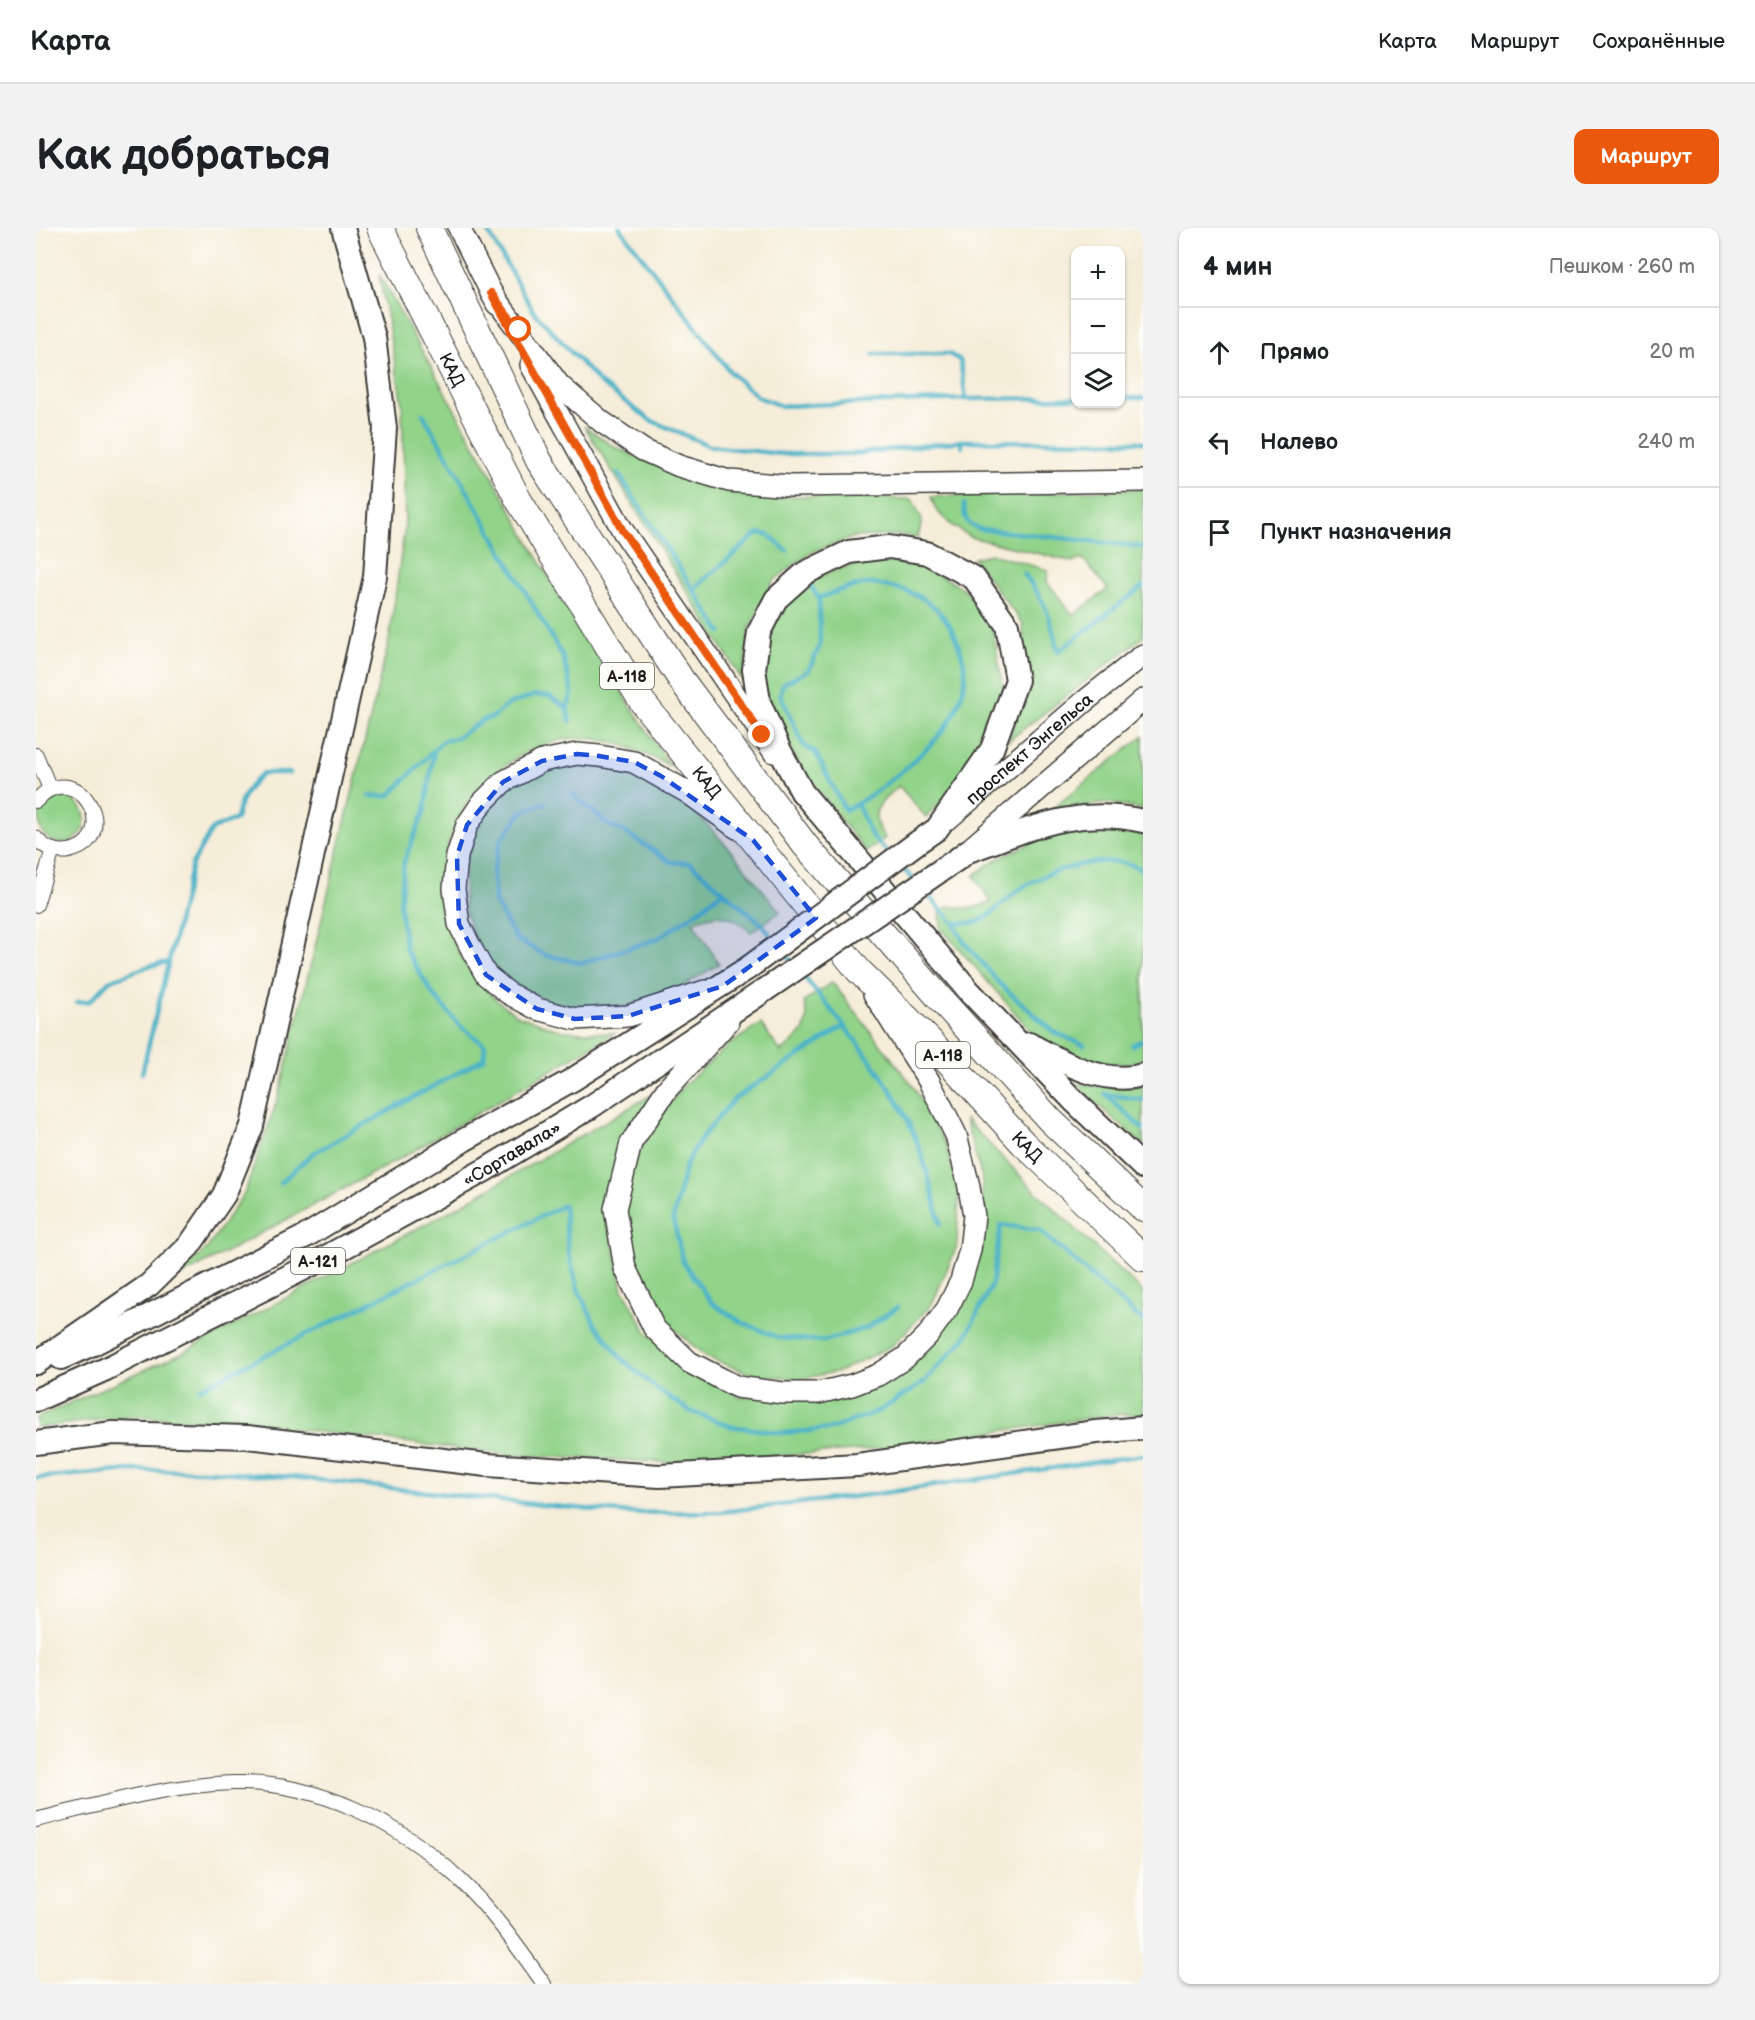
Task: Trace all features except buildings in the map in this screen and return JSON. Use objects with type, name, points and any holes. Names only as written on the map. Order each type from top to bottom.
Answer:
[{"type":"highway","points":[[36,1364],[149,1285],[189,1246],[224,1195],[252,1126],[375,577],[385,428],[374,337],[343,228]]},
{"type":"highway","name":"КАД","points":[[380,228],[518,499],[644,703],[859,971],[930,1041],[1023,1143],[1143,1258]]},
{"type":"highway","name":"КАД","points":[[429,228],[539,460],[682,681],[805,844],[935,994],[1050,1120],[1143,1208]]},
{"type":"highway","points":[[937,829],[992,749],[1008,709],[1017,680],[1007,625],[974,578],[927,553],[889,547],[849,552],[806,573],[776,599],[759,632],[754,669],[759,702],[778,749],[802,792],[970,992],[1073,1100],[1143,1167]]},
{"type":"highway","name":"«Сортавала»","points":[[36,1400],[106,1369],[317,1262],[485,1170],[592,1106],[963,854],[1041,825],[1079,816],[1121,816],[1143,821]]},
{"type":"highway","name":"проспект Энгельса","points":[[918,842],[937,829]]},
{"type":"highway","name":"«Сортавала»","points":[[36,1368],[93,1344],[306,1236],[464,1140],[572,1080],[723,986],[918,842]]},
{"type":"highway","points":[[970,992],[1027,1043],[1056,1059],[1082,1071],[1111,1077],[1143,1075]]},
{"type":"highway","points":[[36,1443],[112,1433],[247,1437],[487,1465],[660,1476],[857,1465],[1096,1432],[1143,1428]]},
{"type":"main road","points":[[459,228],[491,293],[623,531],[802,792]]},
{"type":"main road","points":[[491,293],[559,385],[602,422],[643,450],[679,466],[729,481],[791,486],[1143,481]]},
{"type":"main road","name":"проспект Энгельса","points":[[937,829],[1085,701],[1143,655]]},
{"type":"main road","name":"проспект Энгельса","points":[[963,854],[1143,700]]},
{"type":"main road","points":[[723,986],[628,1016],[575,1019],[537,1009],[508,993],[486,975],[472,950],[459,924],[454,889],[457,856],[467,825],[482,803],[502,782],[542,761],[577,754],[634,762],[687,792],[753,840]]},
{"type":"main road","points":[[756,996],[704,1046],[667,1089],[631,1143],[615,1209],[625,1268],[654,1328],[689,1362],[737,1387],[783,1393],[818,1392],[852,1385],[878,1376],[904,1358],[928,1335],[947,1309],[961,1281],[970,1250],[974,1216],[956,1135],[929,1081],[859,971]]},
{"type":"street","points":[[36,755],[50,789]]},
{"type":"street","points":[[36,801],[50,789],[72,788],[90,802],[95,824],[84,843],[64,852],[44,846],[36,838]]},
{"type":"street","points":[[36,905],[53,850]]},
{"type":"street","points":[[36,1820],[160,1791],[213,1784],[267,1785],[332,1800],[396,1829],[458,1877],[488,1910],[544,1984]]},
{"type":"highlighted area","points":[[577,754],[634,762],[661,776],[753,840],[816,918],[723,986],[628,1016],[575,1019],[537,1009],[486,975],[459,924],[457,856],[467,825],[503,782],[542,761]]},
{"type":"green space","points":[[379,274],[561,599],[670,766],[607,741],[573,738],[549,743],[506,765],[470,800],[453,831],[443,864],[442,898],[450,931],[465,962],[487,991],[517,1015],[553,1028],[574,1032],[615,1033],[401,1158],[176,1279],[208,1247],[245,1192],[279,1095],[389,641],[405,525],[402,403]]},
{"type":"green space","points":[[584,426],[615,447],[682,477],[754,495],[912,499],[922,520],[918,538],[902,535],[854,537],[812,552],[773,581],[749,629],[743,681]]},
{"type":"green space","points":[[1143,489],[1143,637],[1008,741],[1026,690],[1023,624],[973,558],[991,554],[1048,570],[1047,582],[1073,615],[1108,589],[1083,559],[1073,562],[970,537],[950,524],[936,510],[931,497]]},
{"type":"green space","points":[[873,559],[924,566],[964,589],[992,626],[1003,686],[997,727],[968,775],[926,817],[899,786],[877,809],[876,822],[885,838],[866,852],[813,783],[789,746],[766,694],[763,671],[764,656],[770,635],[790,599],[814,580],[841,568]]},
{"type":"green space","points":[[1143,736],[1143,810],[1110,803],[1052,809]]},
{"type":"green space","points":[[563,766],[601,767],[629,773],[656,785],[680,801],[724,843],[780,912],[751,932],[737,921],[724,916],[710,916],[693,922],[719,964],[675,991],[625,1007],[588,1008],[553,1003],[507,982],[477,945],[464,908],[465,861],[484,816],[512,784],[546,770]]},
{"type":"green space","points":[[62,797],[78,804],[85,820],[78,836],[62,843],[46,836],[39,820],[46,804]]},
{"type":"green space","points":[[1099,828],[1143,834],[1143,1059],[1127,1064],[1096,1063],[1064,1052],[1037,1038],[941,928],[940,912],[949,906],[970,908],[991,902],[974,876],[990,863],[1047,835]]},
{"type":"green space","points":[[832,982],[913,1086],[946,1145],[959,1191],[957,1246],[932,1304],[892,1346],[840,1371],[801,1379],[754,1375],[706,1357],[672,1327],[648,1294],[633,1254],[625,1214],[632,1168],[649,1132],[682,1087],[728,1045],[761,1024],[781,1052],[799,1036],[806,1025],[804,1002]]},
{"type":"green space","points":[[1075,1084],[1133,1087],[1143,1084],[1143,1145]]},
{"type":"green space","points":[[653,1094],[606,1209],[623,1289],[648,1334],[739,1397],[880,1383],[923,1356],[960,1305],[983,1241],[982,1178],[965,1119],[1035,1191],[1143,1292],[1143,1415],[1118,1414],[868,1450],[677,1463],[511,1455],[253,1424],[131,1416],[36,1428],[36,1418],[178,1355],[454,1209]]},
{"type":"waterway","points":[[486,228],[534,312],[600,383],[650,420],[710,446],[782,454],[853,454],[961,441],[962,447]]},
{"type":"waterway","points":[[620,228],[731,373],[758,397],[781,406],[966,399],[1071,398]]},
{"type":"waterway","points":[[873,354],[949,354],[960,360],[966,399]]},
{"type":"waterway","points":[[1125,398],[1143,398]]},
{"type":"waterway","points":[[423,414],[563,657],[572,693],[567,708]]},
{"type":"waterway","points":[[961,441],[1143,442]]},
{"type":"waterway","points":[[618,473],[721,632]]},
{"type":"waterway","points":[[964,504],[967,520],[980,529],[1143,547]]},
{"type":"waterway","points":[[694,589],[758,533],[769,535],[787,551]]},
{"type":"waterway","points":[[1024,574],[1038,593],[1047,611],[1058,652],[1143,586]]},
{"type":"waterway","points":[[808,582],[819,598],[848,588],[876,584],[907,591],[927,601],[950,625],[965,669],[964,687],[959,701],[941,733],[896,776],[870,796],[845,810],[815,752],[804,746],[780,694],[783,684],[809,670],[820,645],[819,598]]},
{"type":"waterway","points":[[369,796],[389,796],[443,741],[456,738],[483,720],[493,717],[507,705],[535,695],[549,696],[567,708],[570,721]]},
{"type":"waterway","points":[[280,1183],[312,1154],[484,1058],[485,1045],[460,1026],[432,993],[406,950],[400,907],[404,861],[425,810],[434,751]]},
{"type":"waterway","points":[[142,1073],[192,864],[212,829],[236,819],[245,794],[263,773],[290,773]]},
{"type":"waterway","points":[[572,794],[610,826],[625,832],[671,862],[690,863],[763,925],[775,941]]},
{"type":"waterway","points":[[545,803],[522,812],[501,840],[493,872],[495,902],[516,939],[545,955],[582,963],[657,939],[700,910],[723,891]]},
{"type":"waterway","points":[[857,804],[872,837],[889,854]]},
{"type":"waterway","points":[[954,923],[982,920],[1030,883],[1078,865],[1113,862],[1129,864],[1143,870]]},
{"type":"waterway","points":[[899,865],[914,880]]},
{"type":"waterway","points":[[924,891],[954,923],[964,942],[1000,984],[1054,1032],[1084,1045]]},
{"type":"waterway","points":[[782,950],[794,964]]},
{"type":"waterway","points":[[77,1002],[90,1001],[109,981],[149,966],[168,962]]},
{"type":"waterway","points":[[801,973],[858,1043],[896,1099],[913,1132],[922,1157],[940,1224]]},
{"type":"waterway","points":[[844,1026],[734,1099],[702,1137],[686,1164],[673,1219],[683,1262],[712,1303],[741,1322],[779,1338],[824,1341],[866,1328],[898,1307]]},
{"type":"waterway","points":[[1132,1045],[1143,1040]]},
{"type":"waterway","points":[[1143,1100],[1105,1094],[1143,1129]]},
{"type":"waterway","points":[[200,1388],[564,1205],[568,1251],[578,1289],[595,1324],[621,1358],[658,1390],[690,1411],[730,1426],[782,1433],[831,1429],[881,1410],[924,1382],[965,1338],[992,1284],[1001,1225],[1039,1230],[1143,1321]]},
{"type":"waterway","points":[[36,1478],[132,1470],[207,1471],[292,1477],[629,1513],[721,1512],[876,1494],[1143,1455]]},
{"type":"route","points":[[519,330],[491,293],[623,531],[762,735]]}]
